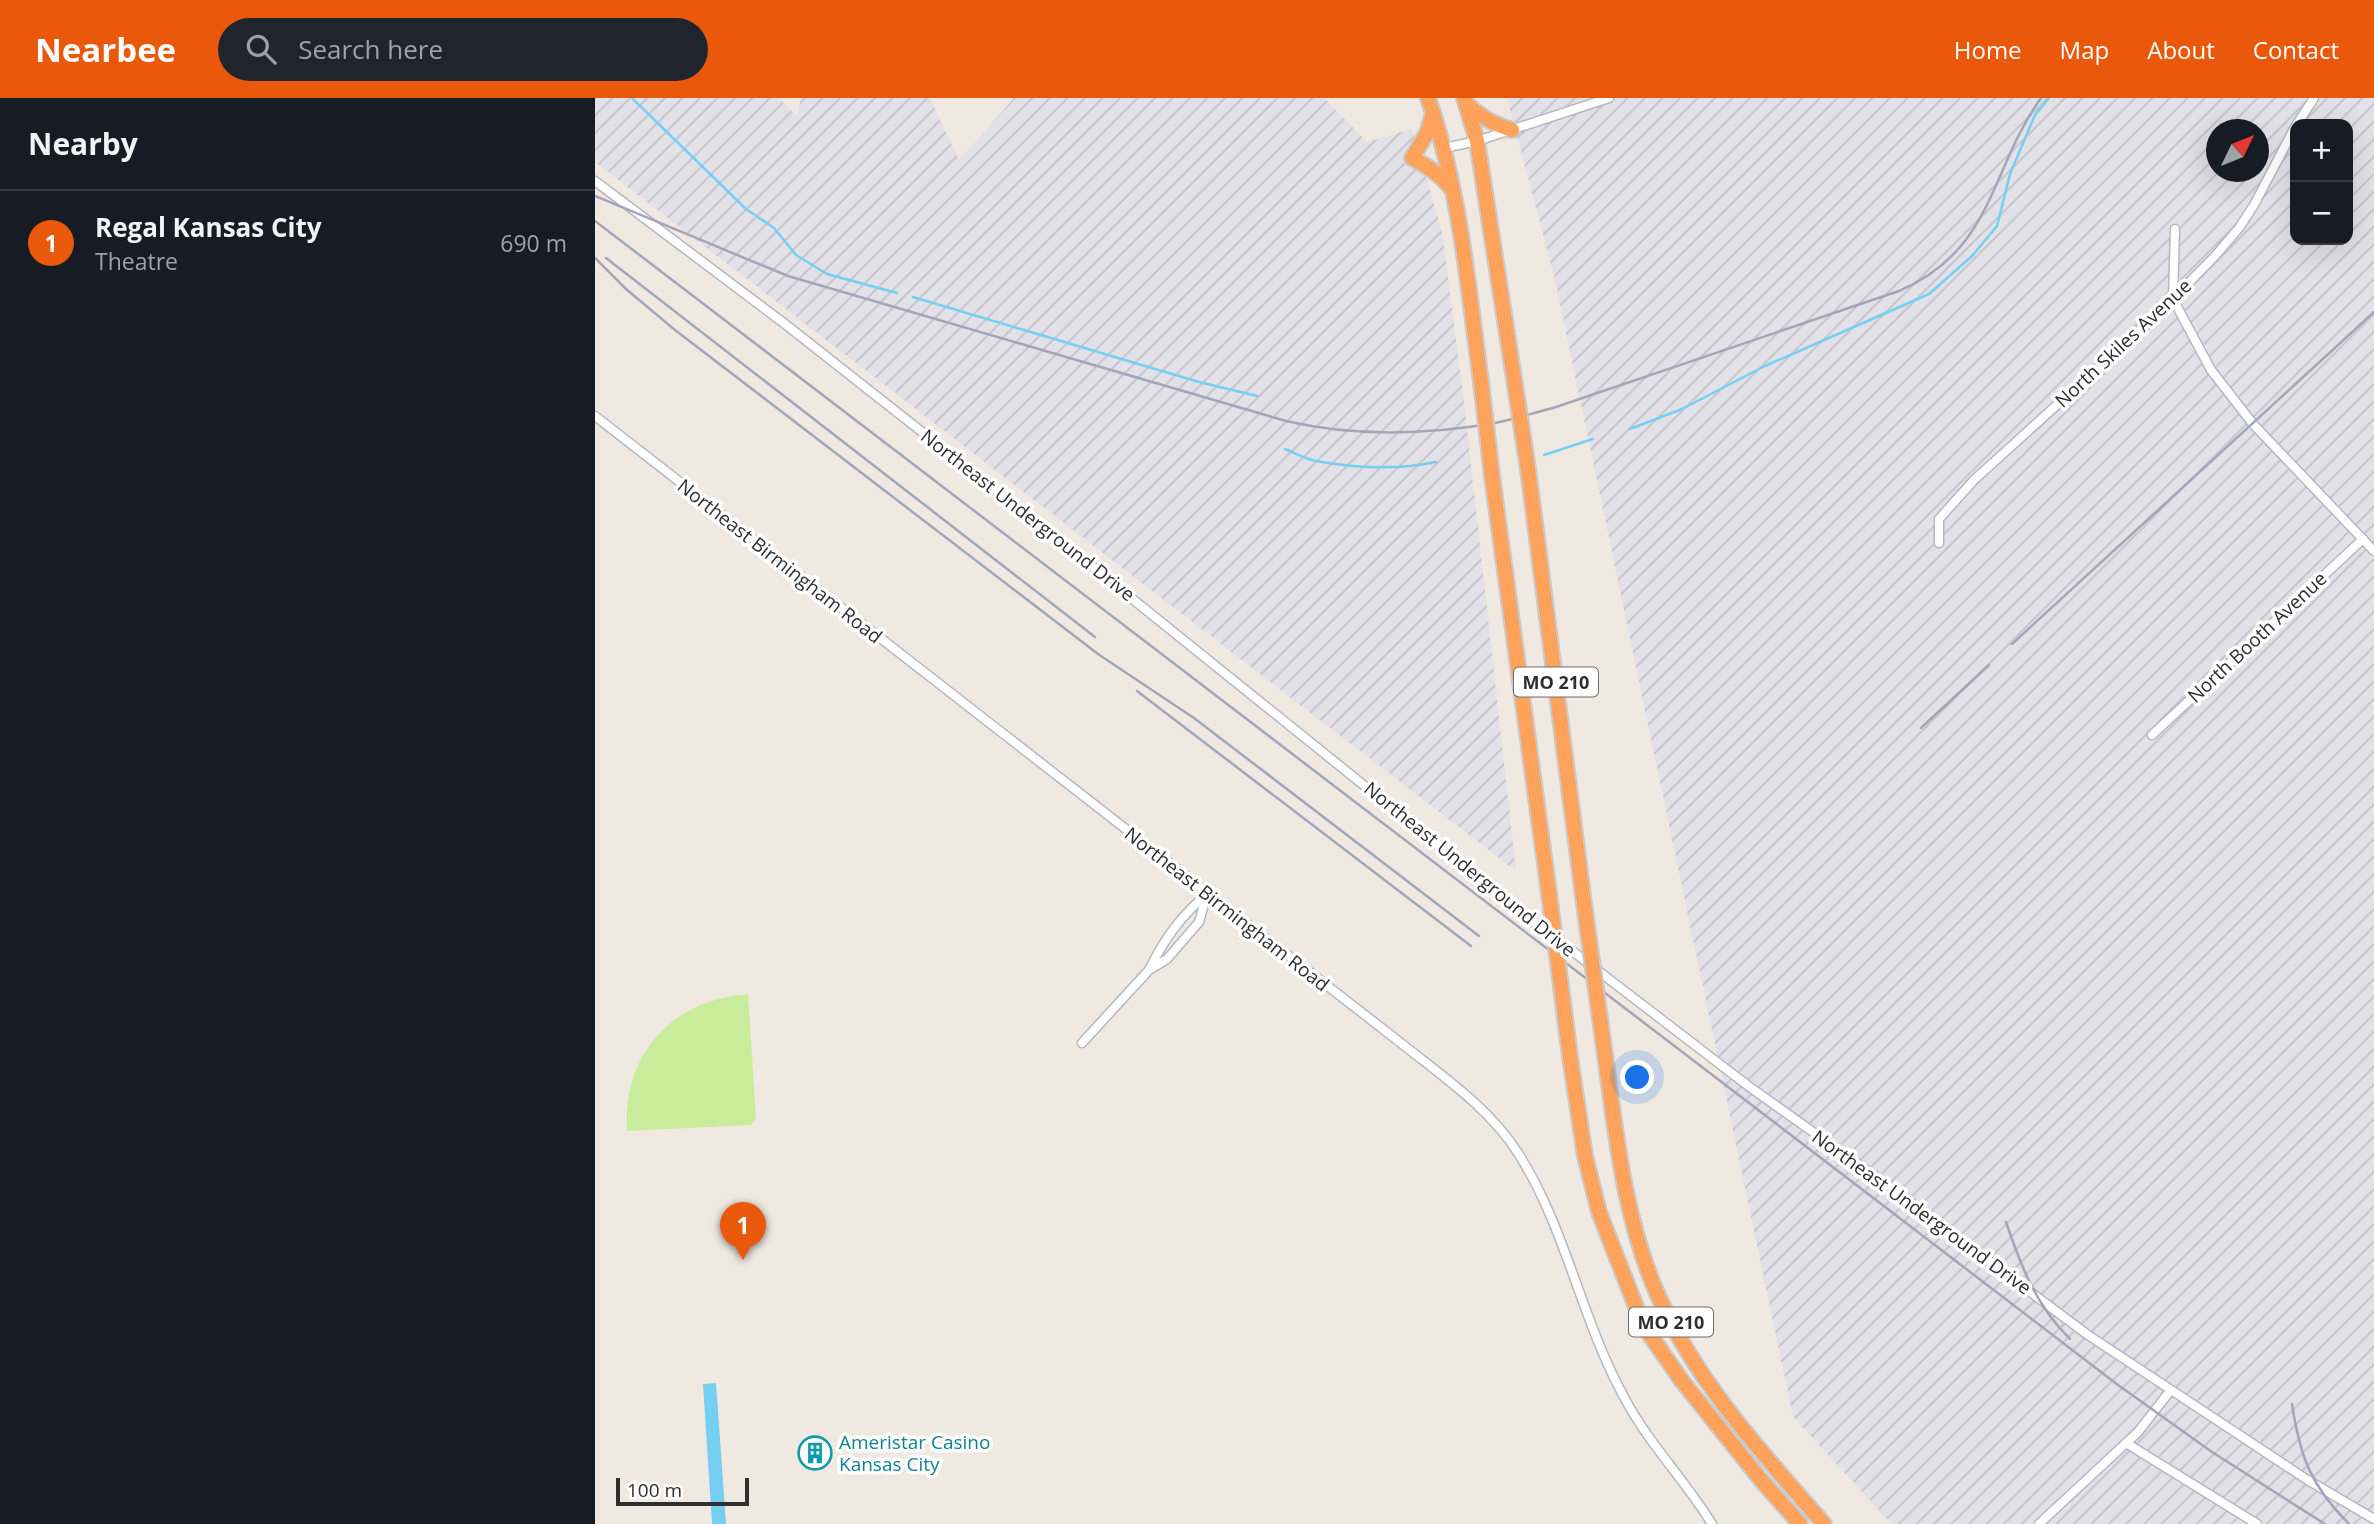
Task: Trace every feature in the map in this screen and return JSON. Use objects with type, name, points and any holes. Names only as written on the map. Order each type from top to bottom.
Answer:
[{"type":"highway","name":"MO 210","points":[[1428,98],[1444,148],[1461,232],[1571,1064],[1585,1156],[1599,1212],[1643,1325],[1682,1381],[1800,1524]]},
{"type":"highway","name":"MO 210","points":[[1464,100],[1477,141],[1528,468],[1619,1161],[1635,1230],[1660,1300],[1694,1364],[1745,1432],[1824,1524]]},
{"type":"highway","points":[[1464,100],[1475,112],[1493,123],[1513,130]]},
{"type":"highway","points":[[1433,114],[1427,133],[1412,158],[1431,168],[1452,188]]},
{"type":"street","points":[[1444,148],[1477,141],[1609,98]]},
{"type":"street","name":"North Skiles Avenue","points":[[2300,119],[2314,98]]},
{"type":"street","name":"North Skiles Avenue","points":[[1939,543],[1939,520],[1974,480],[2173,299],[2239,228],[2290,136]]},
{"type":"street","name":"Northeast Underground Drive","points":[[595,181],[829,358],[1058,538],[1526,915],[1747,1084],[2088,1335],[2170,1391],[2374,1519]]},
{"type":"street","points":[[2175,229],[2173,299],[2195,341],[2223,386],[2253,424],[2374,551]]},
{"type":"street","name":"Northeast Birmingham Road","points":[[595,416],[1462,1091],[1492,1120],[1517,1151],[1553,1220],[1594,1335],[1625,1398],[1651,1441],[1697,1499],[1712,1524]]},
{"type":"street","name":"North Booth Avenue","points":[[2152,735],[2363,539]]},
{"type":"street","points":[[1082,1043],[1149,970],[1183,915],[1207,894]]},
{"type":"street","points":[[1149,970],[1167,959],[1199,922],[1207,894]]},
{"type":"street","points":[[2043,1522],[2137,1432],[2170,1391]]},
{"type":"street","points":[[2126,1443],[2257,1524]]},
{"type":"shaded area","points":[[595,98],[778,98],[797,116],[801,98],[930,98],[959,160],[1014,98],[1324,98],[1367,142],[1412,129],[1442,232],[1464,402],[1516,871],[595,162]]},
{"type":"shaded area","points":[[1507,98],[2374,98],[2374,1524],[1892,1524],[1793,1417],[1555,280]]},
{"type":"green space","points":[[748,994],[756,1119],[751,1125],[627,1131],[628,1103],[633,1078],[643,1055],[657,1036],[696,1007],[721,998]]},
{"type":"water","points":[[716,1383],[726,1524],[712,1524],[703,1384]]},
{"type":"waterway","points":[[632,98],[746,209],[774,228],[796,255],[827,274],[897,293]]},
{"type":"waterway","points":[[1630,429],[1682,409],[1765,366],[1929,294],[1972,256],[1997,226],[2010,174],[2035,115],[2049,98]]},
{"type":"waterway","points":[[913,297],[1199,382],[1257,396]]},
{"type":"waterway","points":[[1544,455],[1593,439]]},
{"type":"waterway","points":[[1285,449],[1312,460],[1346,465],[1392,467],[1436,462]]},
{"type":"railway","points":[[595,196],[788,276],[1286,421],[1338,430],[1416,432],[1495,423],[1553,408],[1899,291],[1930,274],[1954,254],[1972,231],[2024,126],[2041,98]]},
{"type":"railway","points":[[595,221],[2118,1385],[2212,1452],[2325,1524]]},
{"type":"railway","points":[[595,258],[626,289],[675,330],[1098,654],[1194,718],[1479,936]]},
{"type":"railway","points":[[606,258],[1095,637]]},
{"type":"railway","points":[[2012,644],[2374,312]]},
{"type":"railway","points":[[1921,728],[1989,665]]},
{"type":"railway","points":[[1137,691],[1471,946]]},
{"type":"railway","points":[[2006,1222],[2024,1270],[2039,1299],[2070,1339]]},
{"type":"railway","points":[[2292,1404],[2299,1440],[2309,1470],[2325,1497],[2349,1524]]},
{"type":"place","name":"Regal Kansas City","points":[[743,1260]]},
{"type":"place","name":"Ameristar Casino Kansas City","points":[[815,1453]]}]
